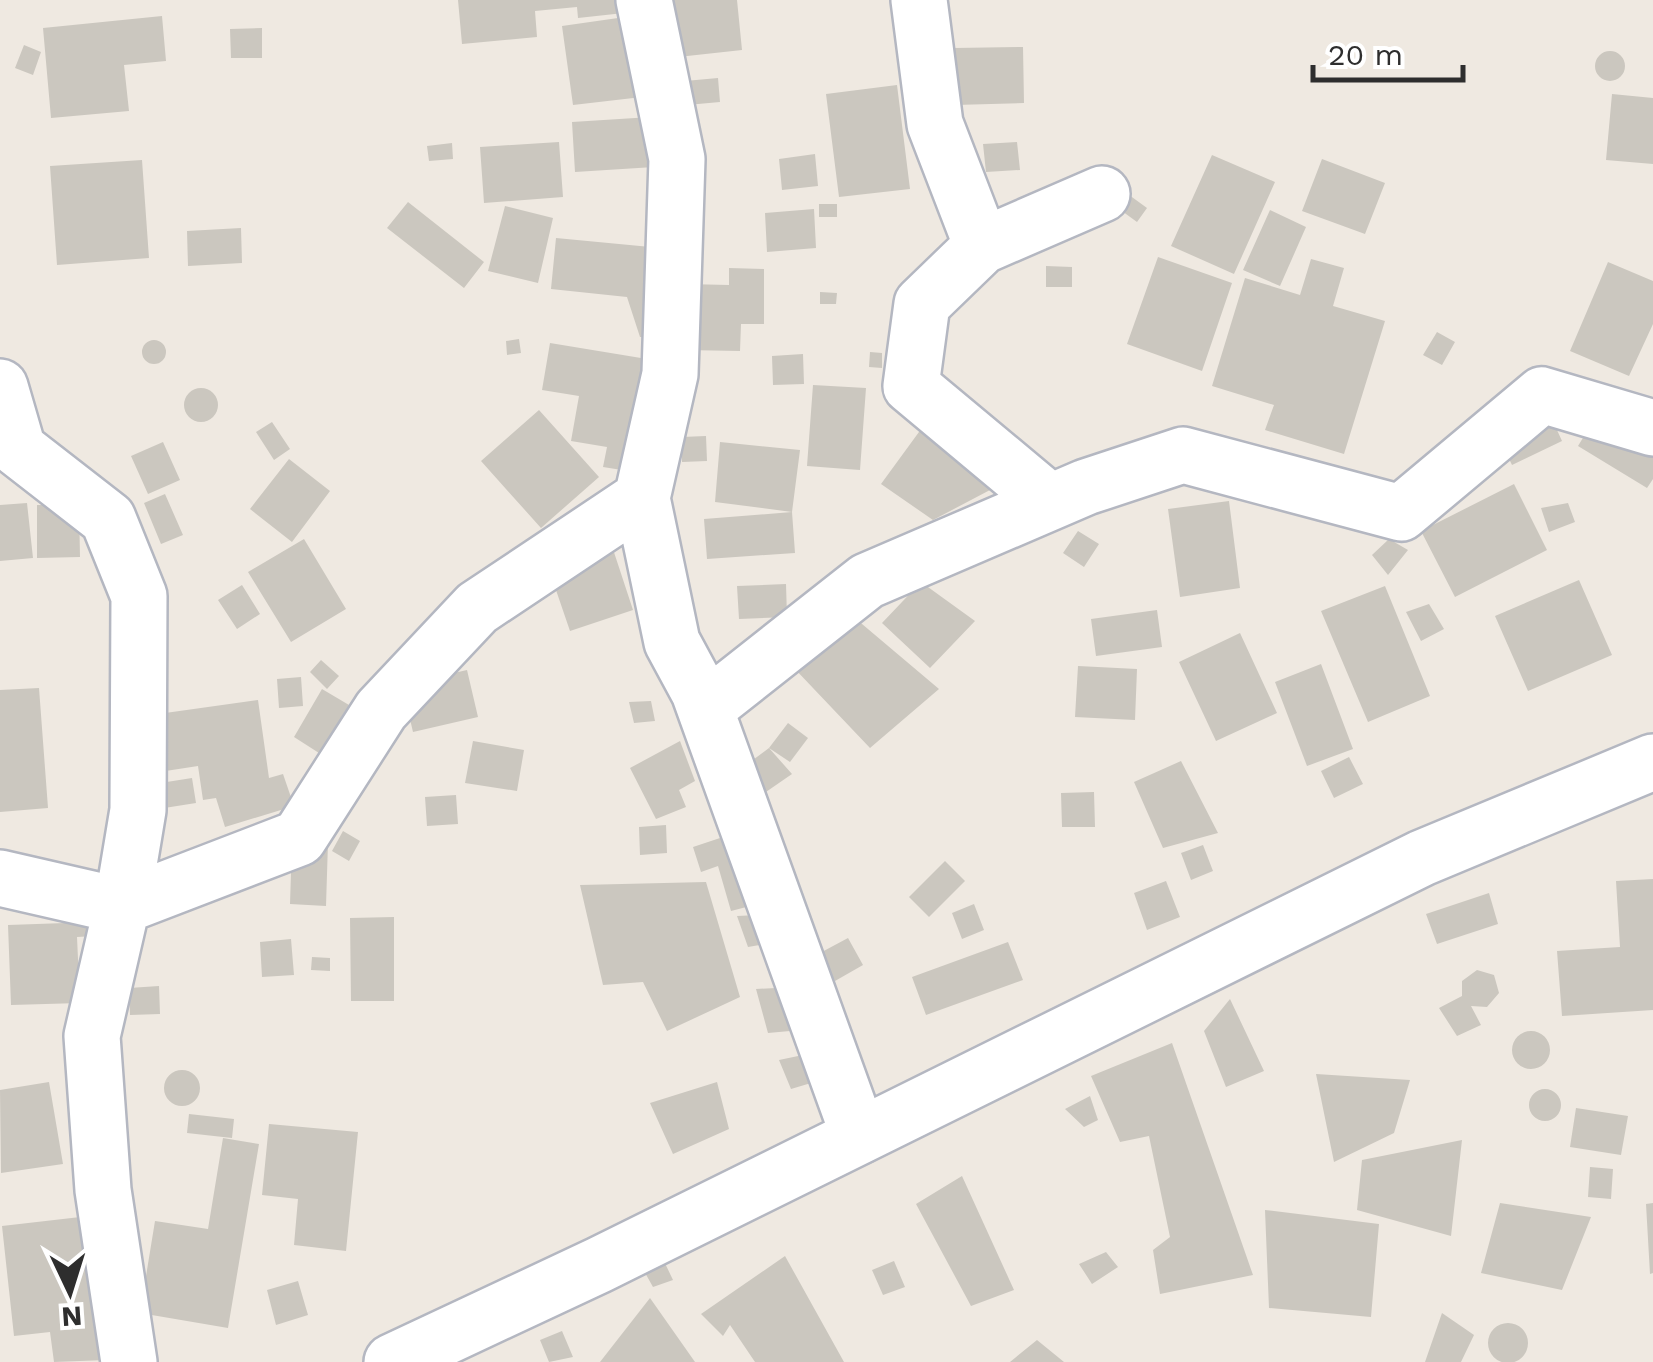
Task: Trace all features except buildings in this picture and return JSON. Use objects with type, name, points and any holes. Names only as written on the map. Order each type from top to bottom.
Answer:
[{"type":"street","points":[[644,0],[677,159],[670,374],[642,498],[672,642],[706,708],[859,1136]]},
{"type":"street","points":[[919,0],[935,124],[982,246]]},
{"type":"street","points":[[1050,502],[911,386],[922,304],[982,246],[1102,194]]},
{"type":"street","points":[[0,387],[18,449],[108,518],[138,596],[138,810],[122,906],[92,1036],[103,1190],[129,1362]]},
{"type":"street","points":[[706,708],[868,581],[1050,502],[1183,455],[1401,513],[1542,395],[1653,428]]},
{"type":"street","points":[[0,878],[122,906],[300,838],[381,710],[477,608],[642,498]]},
{"type":"street","points":[[428,1355],[859,1136],[1422,858],[1653,762]]}]
